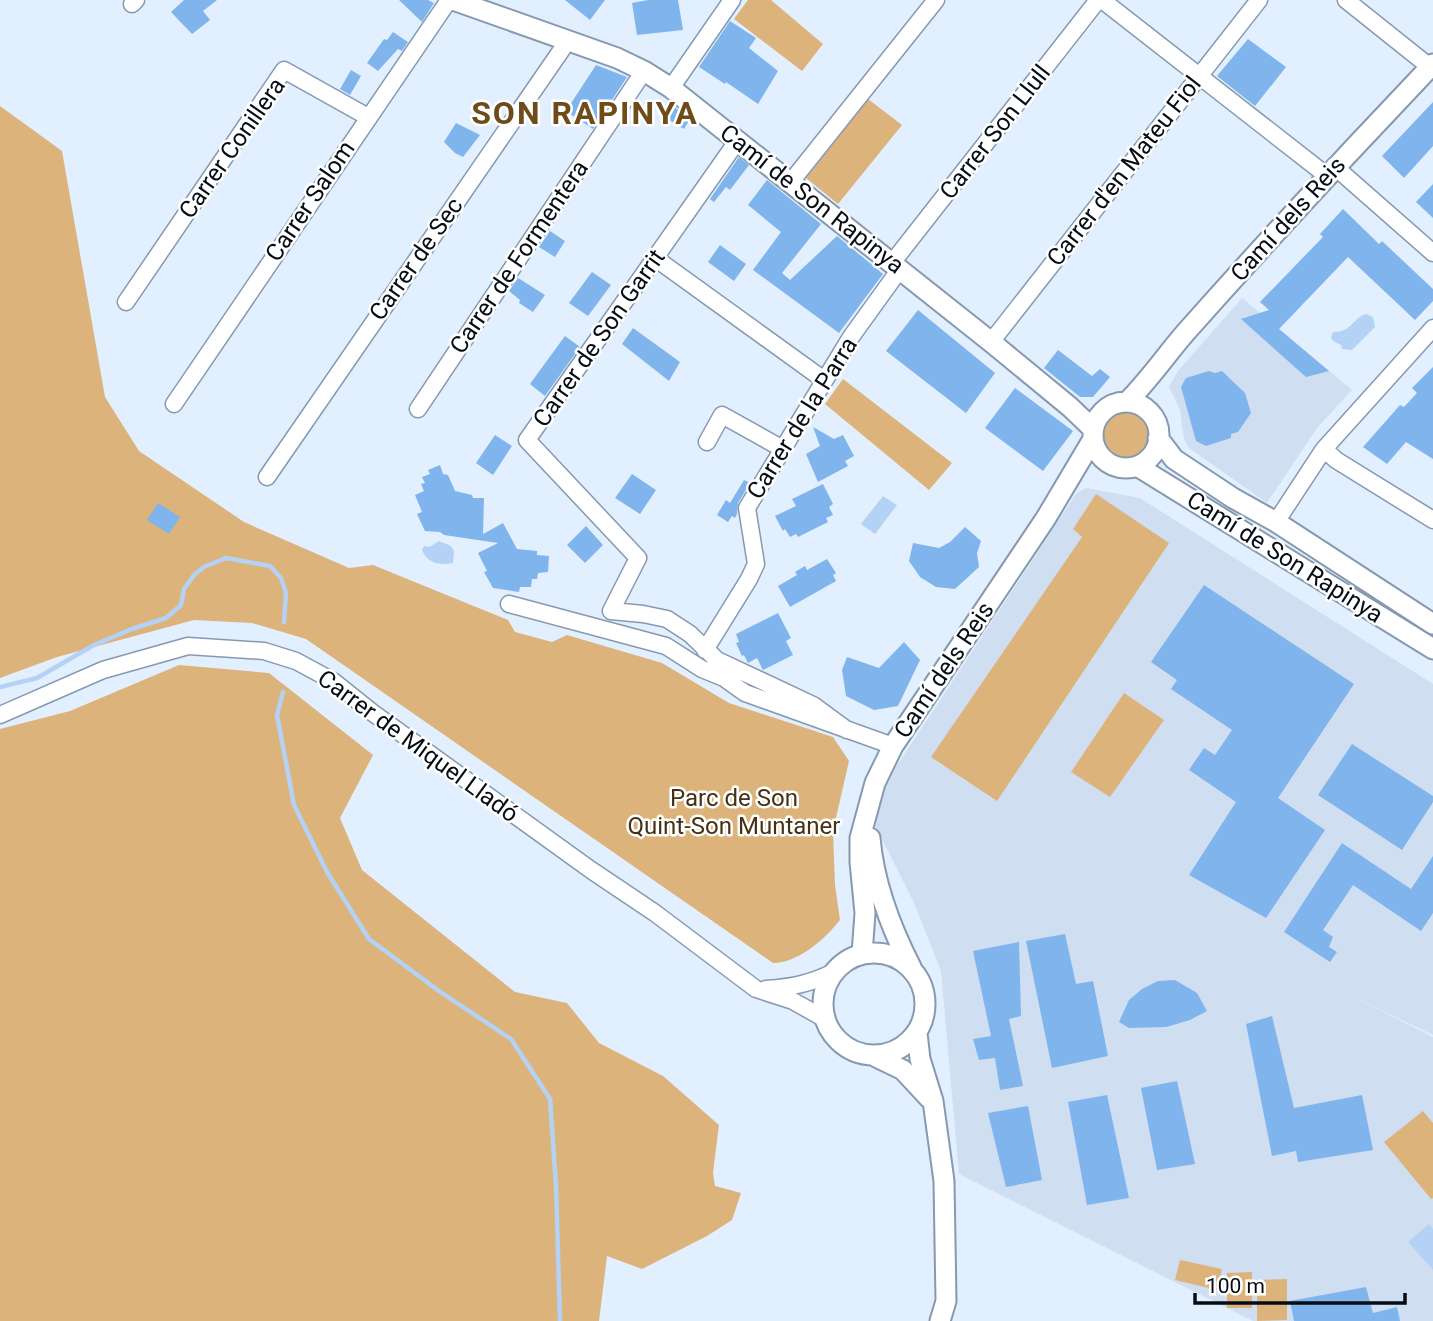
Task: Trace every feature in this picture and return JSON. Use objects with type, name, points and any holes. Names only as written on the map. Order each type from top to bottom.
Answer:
[{"type":"street","name":"Camí de Son Rapinya","points":[[451,0],[617,58],[644,71],[671,89],[991,342],[1070,407],[1093,434]]},
{"type":"street","name":"Carrer Salom","points":[[174,404],[368,117],[451,0]]},
{"type":"street","points":[[671,89],[732,0]]},
{"type":"street","points":[[790,183],[936,0]]},
{"type":"street","points":[[1100,0],[1197,76],[1330,171],[1433,253]]},
{"type":"street","name":"Carrer Son Llull","points":[[896,266],[1100,0]]},
{"type":"street","name":"Carrer d'en Mateu Fiol","points":[[991,342],[1259,0]]},
{"type":"street","points":[[1346,0],[1432,65]]},
{"type":"street","name":"Carrer de Sec","points":[[267,477],[567,42]]},
{"type":"street","name":"Camí dels Reis","points":[[1127,402],[1330,171],[1432,65]]},
{"type":"street","name":"Carrer Conillera","points":[[126,302],[284,70],[368,117]]},
{"type":"street","name":"Carrer de Formentera","points":[[418,409],[644,71]]},
{"type":"street","name":"Carrer de Son Garrit","points":[[705,650],[690,634],[667,619],[611,611],[638,558],[527,440],[738,140]]},
{"type":"street","points":[[655,258],[824,380]]},
{"type":"street","name":"Carrer de la Parra","points":[[705,650],[756,564],[747,508],[896,266]]},
{"type":"street","points":[[1276,522],[1324,449],[1433,328]]},
{"type":"street","points":[[1078,466],[1110,464],[1128,468],[1137,466],[1152,455],[1158,429],[1150,412],[1150,379]]},
{"type":"street","points":[[1110,464],[1101,457],[1093,434],[1095,421],[1106,408],[1116,403],[1136,403],[1150,412]]},
{"type":"street","points":[[1070,407],[1106,408]]},
{"type":"street","points":[[707,442],[722,415],[783,449]]},
{"type":"street","name":"Camí dels Reis","points":[[862,954],[865,913],[860,838],[876,783],[893,746],[1017,562],[1078,466],[1093,434]]},
{"type":"street","name":"Camí de Son Rapinya","points":[[1158,438],[1174,459],[1433,624]]},
{"type":"street","points":[[1324,449],[1336,460],[1433,520]]},
{"type":"street","name":"Camí de Son Rapinya","points":[[1137,466],[1433,649]]},
{"type":"street","points":[[509,604],[666,646],[702,669],[724,678],[744,693],[893,746]]},
{"type":"street","name":"Carrer de Miquel Lladó","points":[[0,715],[103,670],[188,646],[264,651],[296,661],[333,681],[392,727],[655,913],[756,989],[793,1001],[825,1019]]},
{"type":"street","points":[[705,650],[717,660],[813,705],[847,730]]},
{"type":"street","name":"Camí dels Reis","points":[[867,809],[880,893],[892,930],[911,967]]},
{"type":"street","points":[[756,989],[796,987],[814,982],[862,954],[878,953],[896,957],[911,967],[921,982],[926,999],[925,1017],[917,1033],[905,1046],[874,1056]]},
{"type":"street","points":[[834,972],[826,987],[823,1003],[825,1019],[832,1034],[858,1053],[874,1056],[903,1070],[933,1101]]},
{"type":"street","points":[[917,1033],[920,1059],[933,1101],[944,1181],[946,1301],[940,1321]]},
{"type":"shaded area","points":[[1242,298],[1352,390],[1317,428],[1267,503],[1189,448],[1184,439],[1180,410],[1169,387],[1178,371]]},
{"type":"shaded area","points":[[1086,488],[1140,498],[1433,684],[1433,1035],[1350,995],[1433,1037],[1433,1321],[1253,1321],[959,1174],[941,971],[914,903],[875,825],[881,793],[896,767],[1076,494]]},
{"type":"green space","points":[[748,0],[771,0],[823,44],[802,71],[734,19]]},
{"type":"green space","points":[[868,99],[902,125],[838,204],[806,178]]},
{"type":"green space","name":"Parc de Son Quint-Son Muntaner","points":[[0,106],[62,151],[105,397],[139,451],[244,522],[349,568],[373,565],[508,620],[515,632],[552,642],[567,635],[662,663],[729,703],[833,737],[849,761],[833,831],[835,885],[840,920],[827,935],[792,959],[773,963],[306,639],[252,623],[194,620],[57,657],[0,678]]},
{"type":"green space","points":[[843,379],[952,463],[929,490],[825,404]]},
{"type":"green space","points":[[1127,410],[1137,412],[1145,418],[1151,426],[1151,446],[1145,454],[1137,460],[1127,462],[1117,460],[1109,454],[1103,446],[1101,436],[1103,426],[1109,418],[1117,412]]},
{"type":"green space","points":[[1096,494],[1169,543],[997,801],[931,757],[1082,537],[1073,529]]},
{"type":"green space","points":[[179,665],[269,673],[373,755],[340,818],[362,870],[515,992],[567,1003],[599,1043],[663,1076],[719,1125],[713,1173],[715,1186],[741,1193],[732,1220],[642,1269],[607,1256],[599,1321],[0,1321],[0,729],[70,711]]},
{"type":"green space","points":[[1124,693],[1164,720],[1110,797],[1071,772]]},
{"type":"green space","points":[[1423,1111],[1433,1123],[1431,1199],[1384,1142]]},
{"type":"green space","points":[[1180,1260],[1222,1269],[1217,1290],[1175,1280]]},
{"type":"green space","points":[[1252,1272],[1252,1308],[1227,1308],[1227,1273]]},
{"type":"green space","points":[[1287,1279],[1287,1320],[1257,1321],[1257,1280]]},
{"type":"water","points":[[1366,314],[1373,317],[1375,327],[1352,350],[1342,349],[1341,345],[1333,341],[1333,332],[1345,330]]},
{"type":"water","points":[[883,496],[897,505],[875,534],[861,524]]},
{"type":"water","points":[[439,541],[451,546],[454,551],[453,563],[434,562],[424,554],[424,546],[430,547]]},
{"type":"water","points":[[1429,1224],[1433,1229],[1433,1270],[1408,1242]]},
{"type":"building","points":[[184,0],[217,0],[203,11],[210,20],[192,34],[171,12]]},
{"type":"building","points":[[399,0],[428,0],[434,3],[422,22]]},
{"type":"building","points":[[565,0],[605,0],[590,20]]},
{"type":"building","points":[[678,0],[683,30],[637,35],[632,3]]},
{"type":"building","points":[[730,21],[756,38],[749,48],[778,71],[758,104],[699,67]]},
{"type":"building","points":[[393,32],[408,42],[402,51],[398,49],[378,71],[367,63],[384,39],[387,40]]},
{"type":"building","points":[[1248,39],[1286,67],[1255,106],[1217,76]]},
{"type":"building","points":[[596,65],[627,77],[593,129],[566,111]]},
{"type":"building","points":[[351,70],[361,76],[350,95],[340,89]]},
{"type":"building","points":[[1433,102],[1433,146],[1404,178],[1382,156]]},
{"type":"building","points":[[672,105],[690,119],[684,129],[664,117]]},
{"type":"building","points":[[456,123],[480,135],[463,157],[444,142]]},
{"type":"building","points":[[739,157],[749,165],[730,190],[726,187],[714,202],[710,199]]},
{"type":"building","points":[[767,180],[821,224],[782,273],[790,280],[837,236],[883,274],[839,333],[753,270],[781,232],[748,205]]},
{"type":"building","points":[[1433,184],[1433,218],[1416,202]]},
{"type":"building","points":[[1343,209],[1379,244],[1382,241],[1433,289],[1433,301],[1415,320],[1348,257],[1279,329],[1329,371],[1306,377],[1241,319],[1269,310],[1260,302],[1323,237],[1320,234]]},
{"type":"building","points":[[550,231],[565,241],[555,257],[539,247]]},
{"type":"building","points":[[720,245],[746,264],[734,281],[708,262]]},
{"type":"building","points":[[592,272],[611,285],[588,316],[569,303]]},
{"type":"building","points":[[518,278],[545,295],[533,312],[519,303],[520,300],[509,291]]},
{"type":"building","points":[[918,310],[995,373],[966,413],[886,351]]},
{"type":"building","points":[[633,328],[680,362],[669,381],[622,344]]},
{"type":"building","points":[[565,336],[580,347],[545,396],[530,384]]},
{"type":"building","points":[[1058,350],[1092,376],[1100,369],[1110,377],[1093,397],[1080,397],[1044,368]]},
{"type":"building","points":[[1433,367],[1433,459],[1406,442],[1387,464],[1363,447],[1400,405],[1404,407],[1417,393],[1412,388]]},
{"type":"building","points":[[1209,371],[1222,371],[1245,393],[1251,413],[1238,432],[1231,434],[1231,438],[1206,446],[1196,441],[1181,387],[1186,378]]},
{"type":"building","points":[[1015,388],[1073,431],[1043,471],[985,428]]},
{"type":"building","points":[[813,427],[834,439],[843,435],[854,456],[845,461],[848,466],[818,482],[806,454],[820,446]]},
{"type":"building","points":[[495,435],[512,446],[493,475],[476,463]]},
{"type":"building","points":[[440,465],[455,491],[472,495],[473,498],[484,498],[483,534],[503,523],[517,549],[537,551],[537,555],[549,556],[548,572],[538,573],[537,579],[532,579],[531,587],[520,587],[519,592],[493,588],[478,553],[498,543],[425,531],[417,514],[422,512],[415,495],[424,491],[421,484],[425,483],[422,477],[430,474],[428,470]]},
{"type":"building","points":[[632,474],[656,490],[640,514],[615,498]]},
{"type":"building","points":[[744,480],[750,483],[738,503],[735,518],[732,516],[728,522],[717,515],[726,500],[730,503]]},
{"type":"building","points":[[823,484],[833,504],[829,507],[833,515],[826,518],[828,522],[798,537],[796,534],[790,537],[785,529],[783,531],[775,516],[796,506],[792,499]]},
{"type":"building","points":[[158,503],[180,517],[169,534],[147,520]]},
{"type":"building","points":[[586,526],[603,545],[585,563],[567,545]]},
{"type":"building","points":[[965,527],[981,541],[977,553],[979,567],[955,589],[936,587],[920,577],[909,561],[913,543],[939,548],[950,542]]},
{"type":"building","points":[[827,559],[836,573],[833,575],[836,581],[790,607],[778,586],[797,575],[795,572],[805,566],[807,570]]},
{"type":"building","points":[[1204,585],[1354,684],[1278,798],[1325,830],[1266,918],[1189,875],[1236,802],[1189,770],[1204,748],[1215,755],[1232,730],[1171,689],[1177,680],[1151,662]]},
{"type":"building","points":[[778,613],[791,638],[786,641],[793,655],[763,670],[757,658],[748,663],[744,655],[742,656],[736,643],[739,642],[736,634]]},
{"type":"building","points":[[904,642],[920,660],[898,706],[874,710],[846,696],[842,670],[847,657],[879,668]]},
{"type":"building","points":[[1352,744],[1433,796],[1433,802],[1402,850],[1318,795]]},
{"type":"building","points":[[1342,843],[1411,889],[1433,856],[1433,913],[1421,931],[1353,885],[1323,930],[1333,937],[1329,947],[1337,952],[1330,962],[1284,932]]},
{"type":"building","points":[[1065,934],[1076,984],[1093,981],[1108,1056],[1052,1068],[1026,941]]},
{"type":"building","points":[[1019,942],[1021,1016],[1009,1019],[1023,1086],[1000,1090],[995,1058],[979,1060],[973,1039],[991,1036],[973,951]]},
{"type":"building","points":[[1175,980],[1197,993],[1207,1011],[1190,1020],[1166,1027],[1129,1028],[1119,1022],[1129,1000],[1142,989],[1158,981]]},
{"type":"building","points":[[1272,1016],[1294,1108],[1362,1095],[1373,1150],[1298,1162],[1296,1151],[1272,1156],[1246,1024]]},
{"type":"building","points":[[1177,1081],[1195,1164],[1157,1170],[1141,1088]]},
{"type":"building","points":[[1107,1095],[1129,1198],[1087,1205],[1068,1102]]},
{"type":"building","points":[[1028,1106],[1042,1180],[1006,1187],[988,1113]]},
{"type":"building","points":[[1366,1287],[1373,1313],[1397,1307],[1400,1321],[1294,1321],[1290,1301]]},
{"type":"waterway","points":[[0,687],[37,678],[94,645],[166,618],[181,605],[184,589],[194,575],[204,567],[226,558],[270,566],[281,578],[286,593],[284,622]]},
{"type":"waterway","points":[[283,692],[277,715],[294,805],[327,872],[369,939],[439,991],[511,1039],[550,1099],[556,1185],[560,1321]]},
{"type":"district","name":"SON RAPINYA","points":[[585,113]]}]
